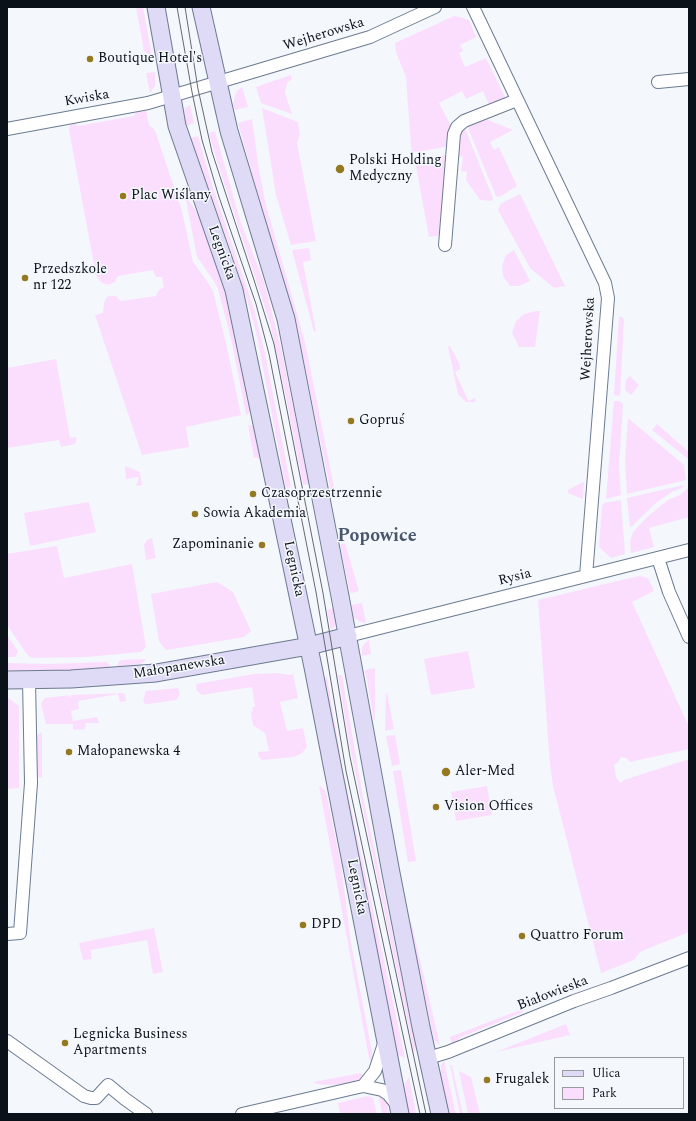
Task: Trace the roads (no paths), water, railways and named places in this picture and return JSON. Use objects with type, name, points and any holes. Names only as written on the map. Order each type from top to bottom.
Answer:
[{"type":"main road","name":"Legnicka","points":[[156,7],[171,96],[180,136],[234,290],[309,646],[400,1110]]},
{"type":"main road","points":[[201,7],[229,131],[286,319],[348,636],[419,1019],[440,1114]]},
{"type":"main road","name":"Małopanewska","points":[[7,680],[71,679],[149,674],[309,646],[348,636]]},
{"type":"street","name":"Wejherowska","points":[[171,96],[370,37],[435,7]]},
{"type":"street","name":"Wejherowska","points":[[473,7],[604,283],[608,298],[586,576]]},
{"type":"street","points":[[658,82],[689,79]]},
{"type":"street","name":"Kwiska","points":[[7,129],[148,103],[171,96]]},
{"type":"street","points":[[445,245],[454,134],[457,127],[464,121],[517,100]]},
{"type":"street","name":"Rysia","points":[[348,636],[689,550]]},
{"type":"street","points":[[658,558],[669,592],[689,637]]},
{"type":"street","points":[[7,934],[20,934],[31,783],[29,680]]},
{"type":"street","name":"Białowieska","points":[[428,1058],[448,1052],[574,1001],[689,958]]},
{"type":"street","points":[[363,1086],[375,1071],[386,1039]]},
{"type":"street","points":[[7,1041],[84,1096],[96,1098],[108,1085],[146,1114]]},
{"type":"street","points":[[242,1114],[363,1086],[382,1090],[388,1094],[400,1110]]},
{"type":"tram line","points":[[177,7],[202,140],[219,197],[256,304],[269,354],[316,592],[346,771],[420,1114]]},
{"type":"tram line","points":[[185,7],[198,89],[212,152],[274,344],[323,593],[350,757],[426,1114]]},
{"type":"place","name":"Boutique Hotel's","points":[[90,59]]},
{"type":"place","name":"Polski Holding Medyczny","points":[[340,169]]},
{"type":"place","name":"Plac Wiślany","points":[[123,196]]},
{"type":"place","name":"Przedszkole nr 122","points":[[25,278]]},
{"type":"place","name":"Gopruś","points":[[351,421]]},
{"type":"place","name":"Czasoprzestrzennie","points":[[253,494]]},
{"type":"place","name":"Sowia Akademia","points":[[195,514]]},
{"type":"place","name":"Zapominanie","points":[[262,545]]},
{"type":"place","name":"Małopanewska 4","points":[[69,752]]},
{"type":"place","name":"Aler-Med","points":[[446,772]]},
{"type":"place","name":"Vision Offices","points":[[436,807]]},
{"type":"place","name":"DPD","points":[[303,925]]},
{"type":"place","name":"Quattro Forum","points":[[522,936]]},
{"type":"place","name":"Legnicka Business Apartments","points":[[65,1043]]},
{"type":"place","name":"Frugalek","points":[[487,1080]]},
{"type":"district","name":"Popowice","points":[[377,537]]}]
